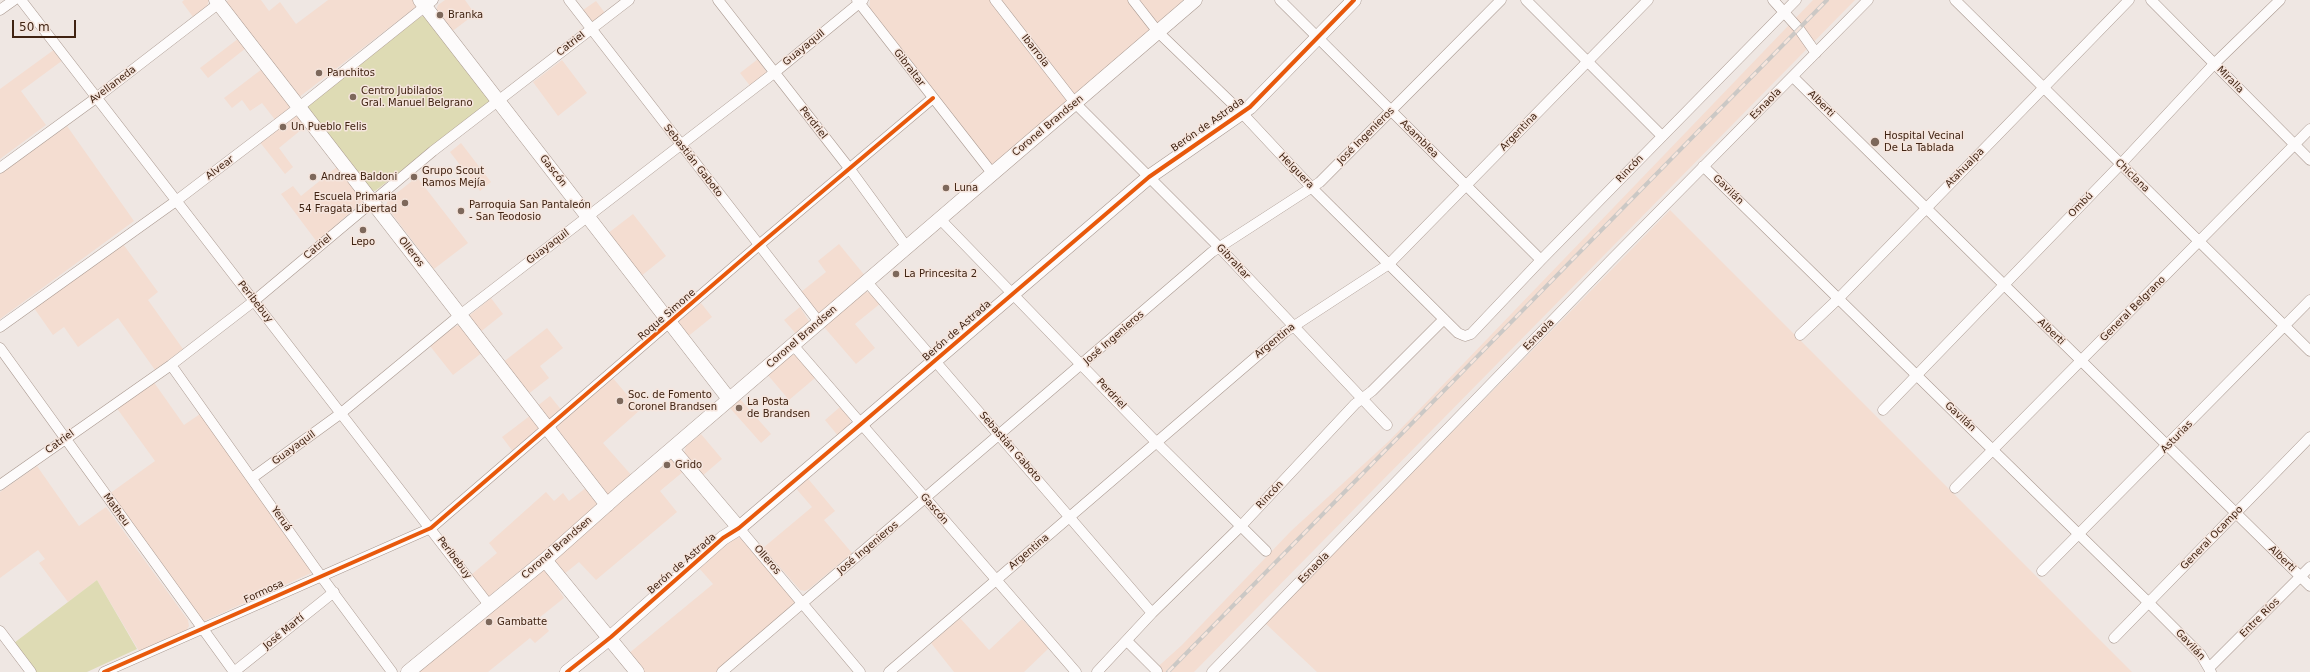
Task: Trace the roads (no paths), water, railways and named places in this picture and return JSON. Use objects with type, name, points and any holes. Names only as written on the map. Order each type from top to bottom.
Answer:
[{"type":"street","points":[[0,10],[14,0]]},
{"type":"street","name":"Peribebuy","points":[[21,0],[340,414],[431,528],[489,605]]},
{"type":"street","name":"Sebastián Gaboto","points":[[569,0],[819,322]]},
{"type":"street","name":"Catriel","points":[[0,485],[171,365],[254,301],[372,201],[498,100],[629,0]]},
{"type":"street","name":"Perdriel","points":[[718,0],[849,168],[906,246]]},
{"type":"street","name":"Ibarrola","points":[[995,0],[1075,103]]},
{"type":"street","name":"Helguera","points":[[1133,0],[1158,32],[1242,113],[1312,188],[1458,333],[1465,336]]},
{"type":"street","name":"Coronel Brandsen","points":[[408,672],[545,560],[606,505],[906,246],[1195,0]]},
{"type":"street","name":"Asamblea","points":[[1280,0],[1318,36],[1541,260]]},
{"type":"street","name":"Berón de Astrada","points":[[567,672],[611,638],[723,538],[739,528],[936,361],[1149,176],[1242,113],[1354,0]]},
{"type":"street","name":"José Ingenieros","points":[[722,672],[1220,247],[1312,188],[1392,111],[1501,0]]},
{"type":"street","points":[[1526,0],[1662,136]]},
{"type":"street","name":"Argentina","points":[[889,672],[1292,326],[1389,264],[1648,0]]},
{"type":"street","points":[[1773,0],[1785,12],[1816,53]]},
{"type":"street","name":"Rincón","points":[[1465,336],[1471,334],[1541,260],[1796,0]]},
{"type":"street","name":"Esnaola","points":[[1219,670],[1703,166],[1868,0]]},
{"type":"street","name":"Chiclana","points":[[1955,0],[2043,89],[2310,351]]},
{"type":"street","name":"Atahualpa","points":[[1800,335],[1839,298],[2129,0]]},
{"type":"street","name":"Miralla","points":[[2151,0],[2310,160]]},
{"type":"street","name":"Ombú","points":[[1883,410],[2120,165],[2214,64],[2280,0]]},
{"type":"street","name":"Avellaneda","points":[[0,168],[96,98],[219,1]]},
{"type":"street","name":"Olleros","points":[[219,1],[298,108],[372,201],[606,505]]},
{"type":"street","name":"Guayaquil","points":[[252,478],[340,414],[460,315],[774,73],[860,1]]},
{"type":"street","name":"Gibraltar","points":[[860,1],[992,173]]},
{"type":"street","name":"Alvear","points":[[0,327],[176,201],[298,108],[426,2]]},
{"type":"street","name":"Gascón","points":[[426,2],[498,100],[730,399]]},
{"type":"street","name":"Alberti","points":[[1793,77],[2003,286],[2310,586]]},
{"type":"street","name":"Roque Simone","points":[[431,528],[759,245],[933,98]]},
{"type":"street","name":"Gibraltar","points":[[1075,103],[1220,247],[1292,326],[1387,424]]},
{"type":"street","name":"General Belgrano","points":[[1955,488],[2310,129]]},
{"type":"street","name":"Gavilán","points":[[1703,166],[2080,534],[2201,655],[2210,670]]},
{"type":"street","name":"Perdriel","points":[[940,218],[1083,364],[1156,442],[1266,551]]},
{"type":"street","name":"Sebastián Gaboto","points":[[866,282],[936,361],[1152,613]]},
{"type":"street","name":"Asturias","points":[[2042,571],[2168,446],[2310,300]]},
{"type":"street","name":"Rincón","points":[[1097,672],[1152,613],[1241,526],[1363,398],[1444,319]]},
{"type":"street","name":"Gascón","points":[[793,345],[1076,672]]},
{"type":"street","name":"Matheu","points":[[0,348],[64,439],[234,672]]},
{"type":"street","name":"Yeruá","points":[[171,365],[392,672]]},
{"type":"street","name":"General Ocampo","points":[[2114,638],[2310,437]]},
{"type":"street","name":"Olleros","points":[[672,449],[803,602],[860,672]]},
{"type":"street","name":"Formosa","points":[[104,672],[321,575],[431,528]]},
{"type":"street","points":[[545,560],[611,638],[637,672]]},
{"type":"street","name":"Entre Ríos","points":[[2210,670],[2310,567]]},
{"type":"street","name":"José Martí","points":[[234,672],[334,592]]},
{"type":"street","points":[[0,631],[31,672]]},
{"type":"street","points":[[1127,641],[1157,670]]},
{"type":"railway","points":[[1168,672],[1827,0]]},
{"type":"place","name":"Branka","points":[[440,15]]},
{"type":"place","name":"Panchitos","points":[[319,73]]},
{"type":"place","name":"Centro Jubilados Gral. Manuel Belgrano","points":[[353,97]]},
{"type":"place","name":"Un Pueblo Felis","points":[[283,127]]},
{"type":"place","name":"Hospital Vecinal De La Tablada","points":[[1875,142]]},
{"type":"place","name":"Andrea Baldoni","points":[[313,177]]},
{"type":"place","name":"Grupo Scout Ramos Mejía","points":[[414,177]]},
{"type":"place","name":"Luna","points":[[946,188]]},
{"type":"place","name":"Escuela Primaria 54 Fragata Libertad","points":[[405,203]]},
{"type":"place","name":"Parroquia San Pantaleón - San Teodosio","points":[[461,211]]},
{"type":"place","name":"Lepo","points":[[363,230]]},
{"type":"place","name":"La Princesita 2","points":[[896,274]]},
{"type":"place","name":"Soc. de Fomento Coronel Brandsen","points":[[620,401]]},
{"type":"place","name":"La Posta de Brandsen","points":[[739,408]]},
{"type":"place","name":"Grido","points":[[667,465]]},
{"type":"place","name":"Gambatte","points":[[489,622]]}]
